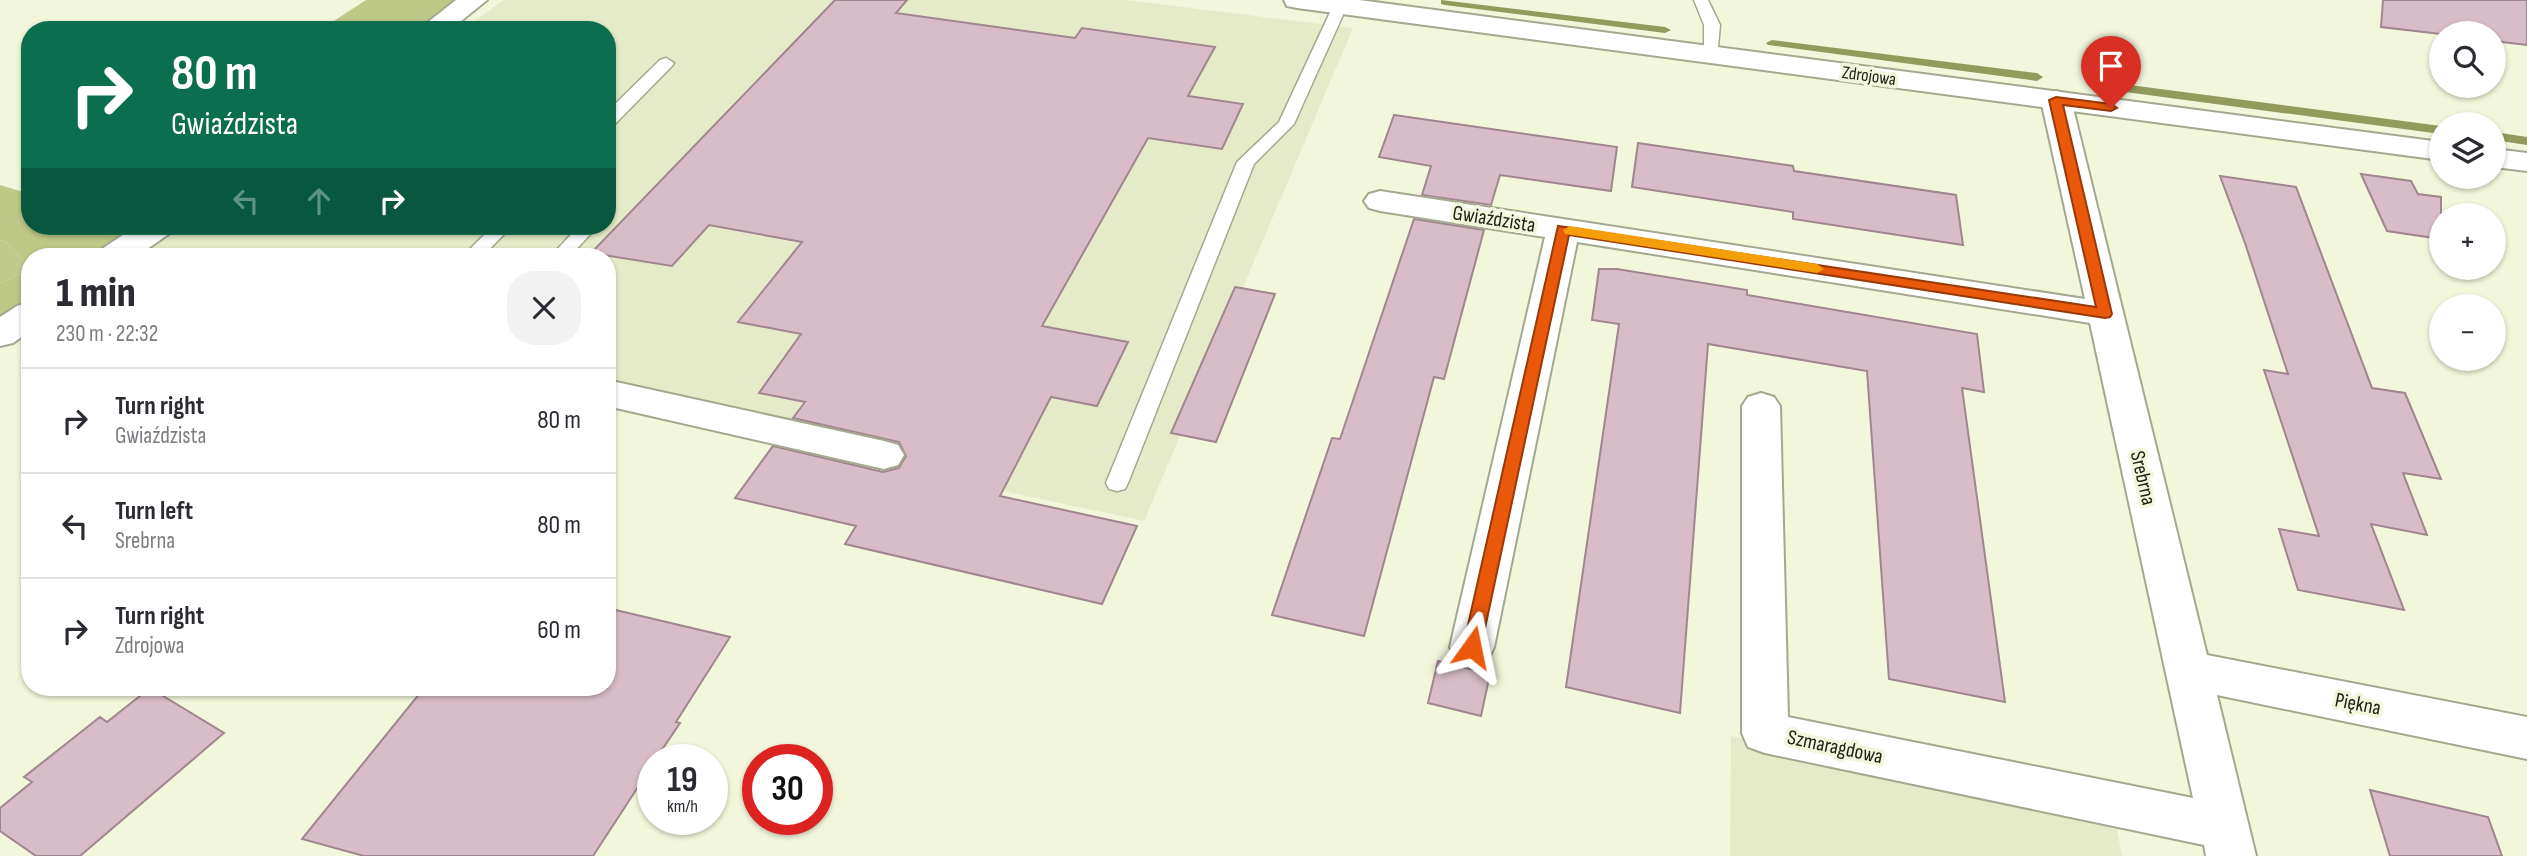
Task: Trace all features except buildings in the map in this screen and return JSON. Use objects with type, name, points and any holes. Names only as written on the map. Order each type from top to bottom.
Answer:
[{"type":"street","points":[[445,21],[474,0]]},
{"type":"street","name":"Zdrojowa","points":[[1297,0],[2429,149]]},
{"type":"street","name":"Srebrna","points":[[2056,100],[2228,841]]},
{"type":"street","points":[[2506,159],[2527,162]]},
{"type":"street","name":"Gwiaździsta","points":[[1380,201],[2105,314]]},
{"type":"street","points":[[1472,647],[1563,229]]},
{"type":"street","points":[[127,248],[145,235]]},
{"type":"street","points":[[0,334],[21,320]]},
{"type":"street","points":[[616,395],[884,455]]},
{"type":"street","name":"Szmaragdowa","points":[[1761,406],[1765,733],[2228,841]]},
{"type":"street","name":"Piękna","points":[[2188,670],[2527,738]]},
{"type":"lane","points":[[1701,0],[1712,24],[1712,55]]},
{"type":"lane","points":[[1117,483],[1246,162],[1286,124],[1340,6]]},
{"type":"lane","points":[[616,113],[666,64]]},
{"type":"lane","points":[[480,248],[494,235]]},
{"type":"lane","points":[[568,248],[580,235]]},
{"type":"shaded area","points":[[504,0],[1127,0],[1353,28],[1144,521],[616,409],[616,248],[151,248],[170,235],[616,235],[616,21],[475,21]]},
{"type":"shaded area","points":[[1731,736],[2115,819],[2122,856],[1730,856]]},
{"type":"green space","points":[[366,0],[458,0],[434,21],[334,21]]},
{"type":"green space","points":[[0,185],[21,191],[21,235],[130,235],[110,248],[21,248],[21,258],[5,241],[0,240]]},
{"type":"green space","points":[[0,240],[5,241],[21,258],[21,274],[0,283]]},
{"type":"green space","points":[[21,274],[21,306],[0,319],[0,283]]},
{"type":"waterway","points":[[1445,2],[1665,30]]},
{"type":"waterway","points":[[1772,43],[2037,77]]},
{"type":"waterway","points":[[2107,86],[2429,128]]},
{"type":"waterway","points":[[2506,138],[2527,141]]},
{"type":"slow traffic","points":[[1570,230],[1817,269]]},
{"type":"route","points":[[1472,647],[1563,229],[2105,314],[2056,100],[2111,108]]}]
